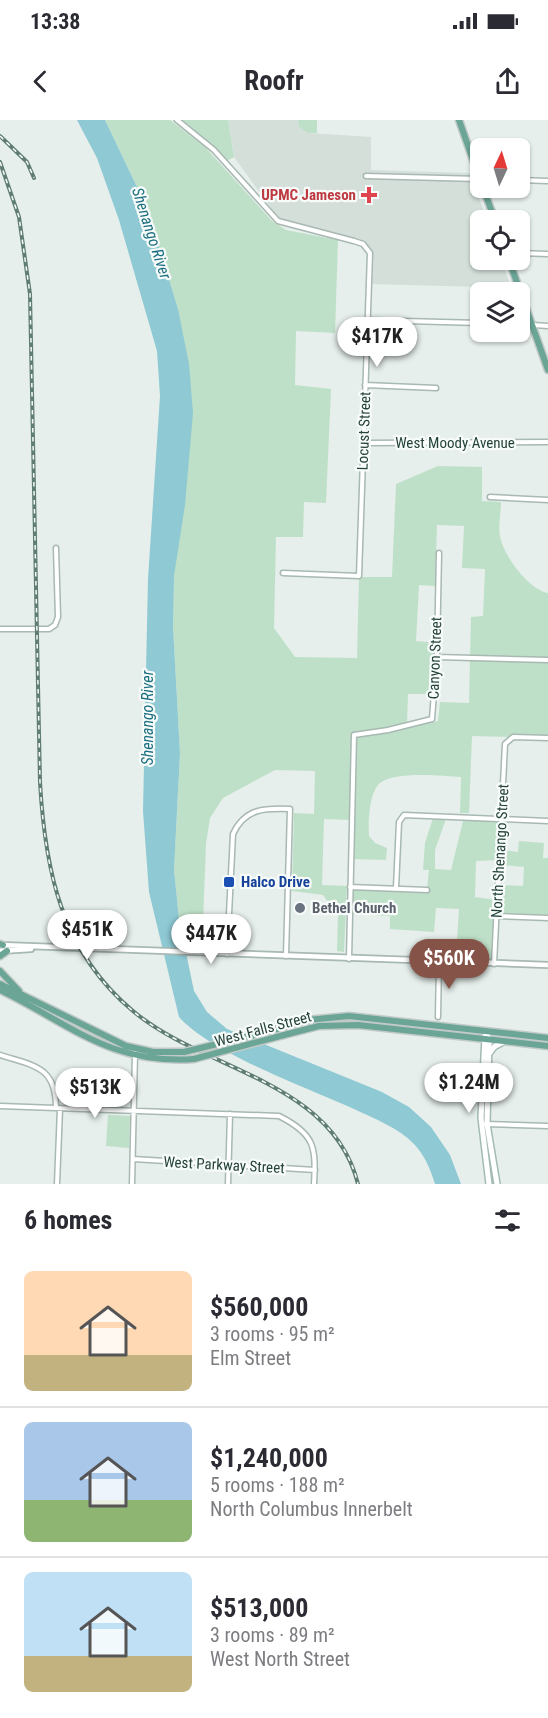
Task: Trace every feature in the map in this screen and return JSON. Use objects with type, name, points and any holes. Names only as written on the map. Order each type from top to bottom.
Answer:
[{"type":"main road","points":[[459,120],[470,151]]},
{"type":"main road","points":[[512,270],[548,370]]},
{"type":"main road","points":[[0,956],[2,947]]},
{"type":"main road","points":[[0,971],[13,986],[35,1000]]},
{"type":"main road","name":"West Falls Street","points":[[0,984],[113,1041],[136,1049],[162,1053],[184,1052],[307,1020],[349,1016],[548,1038]]},
{"type":"main road","name":"West Falls Street","points":[[0,990],[107,1047],[135,1057],[160,1060],[194,1059],[319,1026],[344,1024],[548,1046]]},
{"type":"main road","points":[[487,1032],[484,1124],[489,1184]]},
{"type":"main road","points":[[486,1040],[489,1055],[484,1124],[497,1184]]},
{"type":"main road","points":[[489,1055],[494,1047],[503,1042]]},
{"type":"street","name":"Locust Street","points":[[177,120],[214,150],[278,221],[354,241],[368,249],[359,576],[284,573]]},
{"type":"street","points":[[366,176],[470,179]]},
{"type":"street","points":[[530,180],[548,181]]},
{"type":"street","points":[[530,254],[548,255]]},
{"type":"street","points":[[367,320],[470,323]]},
{"type":"street","points":[[532,325],[548,326]]},
{"type":"street","points":[[365,385],[436,388]]},
{"type":"street","name":"West Moody Avenue","points":[[363,443],[548,442]]},
{"type":"street","points":[[490,497],[548,500]]},
{"type":"street","points":[[0,628],[49,629],[55,625],[58,617],[56,548]]},
{"type":"street","name":"Canyon Street","points":[[350,887],[354,735],[430,721],[433,717],[437,657],[439,553]]},
{"type":"street","points":[[437,657],[548,660]]},
{"type":"street","name":"North Shenango Street","points":[[494,963],[505,744],[513,737],[548,738]]},
{"type":"street","points":[[227,954],[233,834],[240,822],[255,811],[290,810],[286,956]]},
{"type":"street","points":[[396,888],[399,822],[408,814],[548,821]]},
{"type":"street","points":[[348,958],[350,887],[427,890]]},
{"type":"street","points":[[496,916],[548,918]]},
{"type":"street","points":[[2,947],[548,965]]},
{"type":"street","points":[[438,1017],[440,962]]},
{"type":"street","points":[[132,1184],[136,1049]]},
{"type":"street","points":[[0,1055],[45,1072],[55,1087],[58,1108],[57,1184]]},
{"type":"street","points":[[0,1106],[279,1116],[307,1136],[313,1146],[316,1160],[314,1184]]},
{"type":"street","points":[[228,1184],[230,1114]]},
{"type":"street","points":[[484,1124],[548,1126]]},
{"type":"street","name":"West Parkway Street","points":[[133,1159],[315,1170]]},
{"type":"shaded area","name":"UPMC Jameson","points":[[228,120],[298,120],[299,127],[308,133],[371,137],[371,170],[470,173],[470,198],[479,198],[483,210],[470,210],[470,270],[505,270],[509,282],[470,282],[470,287],[370,284],[371,248],[365,243],[291,225],[277,216],[234,157]]},
{"type":"green space","points":[[105,120],[170,120],[205,147],[272,221],[286,230],[338,240],[335,333],[296,331],[295,385],[331,389],[326,503],[304,502],[303,537],[276,537],[274,628],[295,657],[357,658],[359,577],[392,577],[396,484],[438,466],[482,467],[482,501],[501,502],[499,532],[511,562],[533,586],[548,593],[548,738],[472,736],[469,813],[460,813],[461,777],[430,775],[394,777],[378,785],[371,802],[369,836],[375,843],[387,848],[386,860],[350,859],[352,820],[324,819],[322,885],[347,886],[344,952],[337,951],[338,915],[323,895],[292,891],[294,813],[314,814],[315,771],[275,770],[223,798],[210,818],[206,844],[202,946],[184,945],[174,870],[180,753],[173,627],[178,309],[148,210]],"holes":[[[437,525],[464,526],[462,568],[485,569],[483,616],[471,617],[469,703],[440,702],[438,721],[407,724],[408,694],[434,694],[437,643],[416,641],[419,585],[435,586]]]},
{"type":"green space","points":[[181,120],[228,120],[234,157],[227,161]]},
{"type":"green space","points":[[298,120],[317,120],[317,133],[308,133],[299,127]]},
{"type":"green space","points":[[434,815],[447,816],[435,850],[435,869],[451,870],[464,817],[501,819],[499,860],[476,861],[475,897],[497,900],[495,959],[456,958],[459,909],[436,908],[434,932],[390,929],[390,916],[349,914],[350,887],[427,889],[429,870],[423,870],[425,843]]},
{"type":"green space","points":[[519,841],[544,843],[543,858],[548,858],[548,915],[501,913],[502,885],[523,886],[524,867],[502,865],[503,850],[518,852]]},
{"type":"green space","points":[[108,1115],[130,1116],[129,1148],[106,1146]]},
{"type":"water","name":"Shenango River","points":[[77,120],[105,120],[148,210],[178,309],[189,364],[193,413],[185,505],[174,576],[173,627],[180,753],[174,870],[179,919],[194,991],[207,1012],[227,1029],[382,1092],[409,1107],[431,1127],[450,1155],[461,1184],[435,1184],[427,1163],[418,1149],[408,1138],[393,1128],[261,1069],[213,1044],[179,1017],[149,892],[143,811],[148,579],[160,396],[157,351],[119,220],[97,158]]},
{"type":"railway","points":[[0,136],[27,162],[34,178]]},
{"type":"railway","points":[[0,162],[19,217],[30,294],[40,782],[47,846],[61,907],[73,935],[89,962],[109,988],[133,1011],[194,1049],[294,1099],[322,1122],[344,1149],[358,1184]]},
{"type":"place","name":"UPMC Jameson","points":[[369,195]]},
{"type":"place","name":"Halco Drive","points":[[229,882]]},
{"type":"place","name":"Bethel Church","points":[[300,908]]}]
